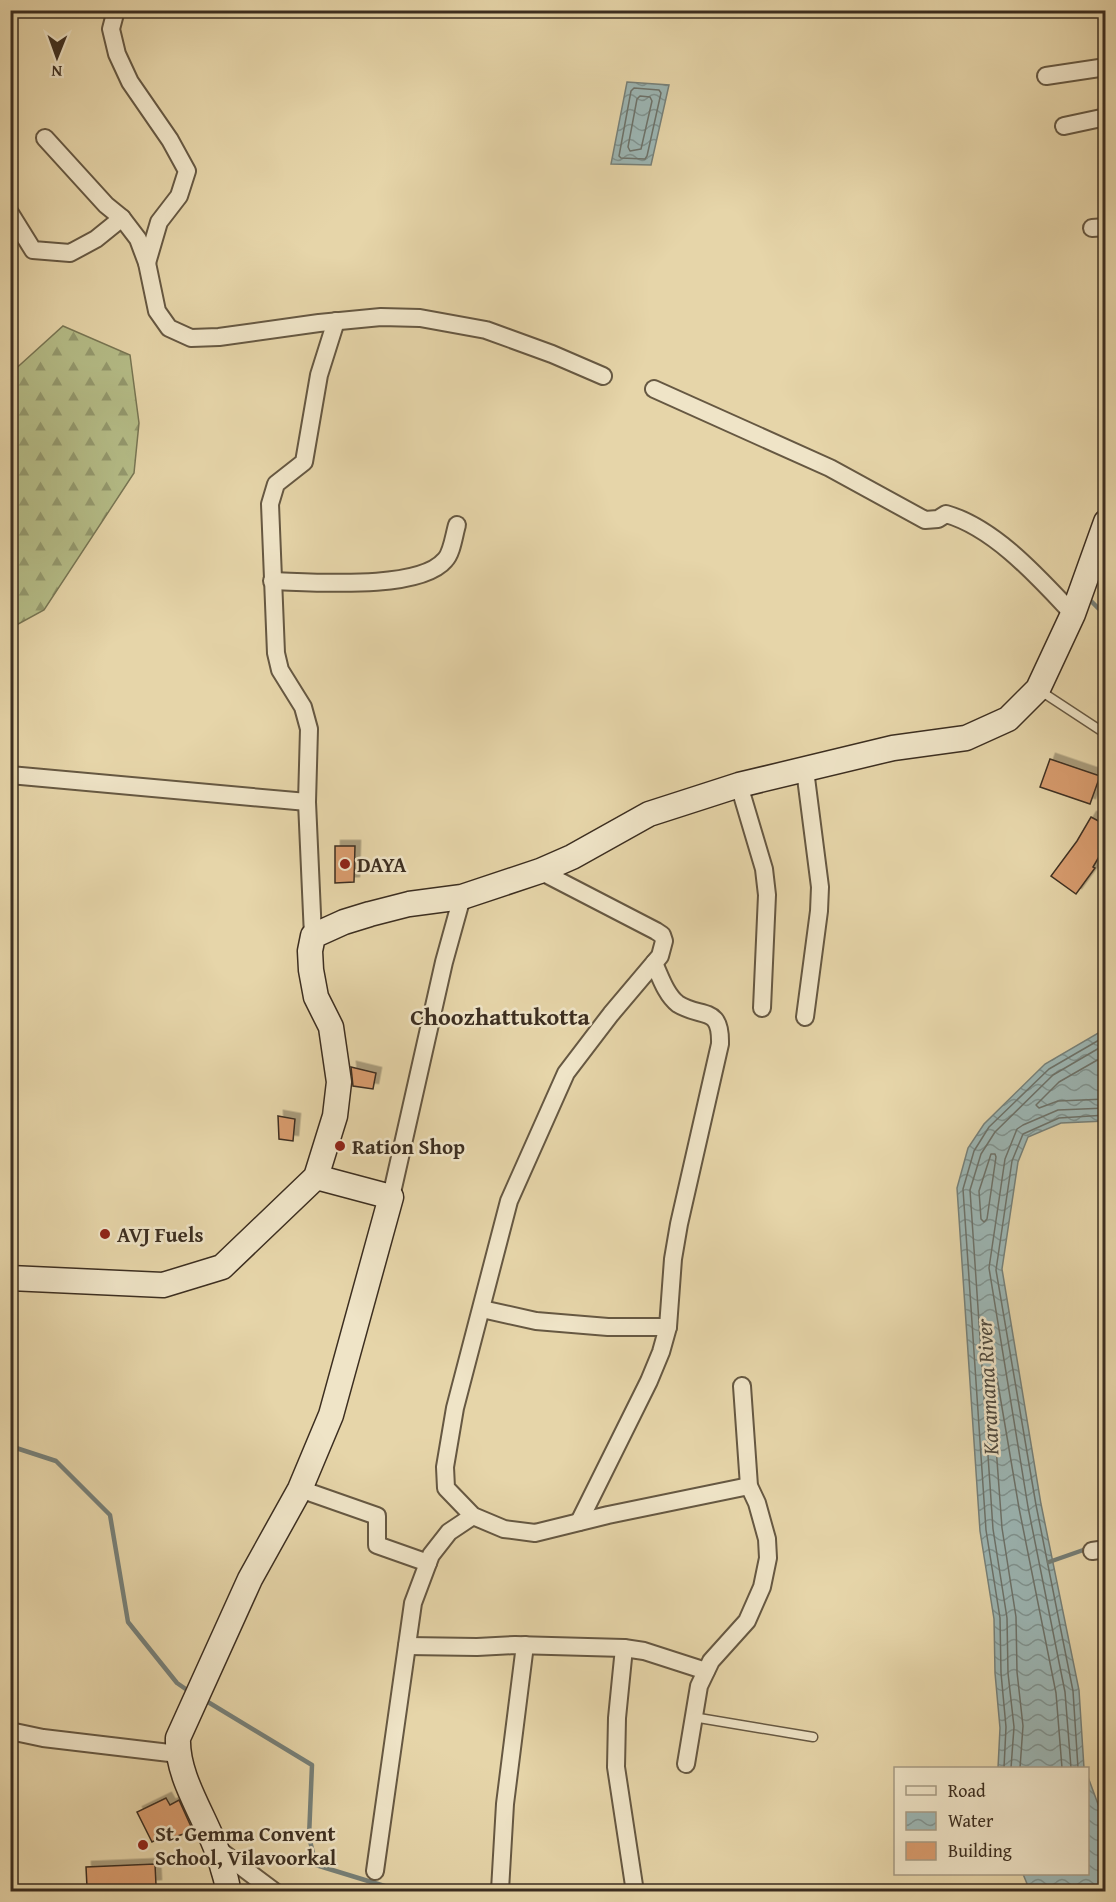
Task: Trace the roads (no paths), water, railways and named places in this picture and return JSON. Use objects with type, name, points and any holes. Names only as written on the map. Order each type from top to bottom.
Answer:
[{"type":"main road","points":[[10,1278],[164,1285],[222,1267],[315,1177],[335,1116],[339,1082],[331,1027],[316,997],[311,970],[310,951],[313,936],[344,922],[370,914],[409,904],[462,897],[540,871],[572,857],[649,814],[739,785],[893,748],[976,735],[1008,719],[1038,689],[1073,614],[1106,522]]},
{"type":"main road","points":[[228,1892],[218,1849],[184,1774],[178,1754],[178,1737],[250,1579],[300,1489],[331,1415],[391,1197],[315,1177]]},
{"type":"street","points":[[116,10],[111,29],[117,54],[130,82],[170,140],[187,171],[179,196],[159,222],[147,263]]},
{"type":"street","points":[[1046,76],[1106,67]]},
{"type":"street","points":[[1064,126],[1106,117]]},
{"type":"street","points":[[45,138],[106,205],[122,218],[138,239],[147,263],[157,311],[169,328],[191,338],[219,338],[381,316],[420,318],[486,330],[552,354],[603,376]]},
{"type":"street","points":[[10,213],[33,250],[70,253],[96,239],[122,218]]},
{"type":"street","points":[[313,936],[307,802],[309,729],[303,707],[280,670],[276,653],[270,504],[276,484],[304,462],[319,375],[336,321]]},
{"type":"street","points":[[654,389],[830,468],[925,520],[938,519],[946,514],[960,518],[1023,562],[1073,614]]},
{"type":"street","points":[[272,581],[401,580],[432,571],[447,559],[457,525]]},
{"type":"street","points":[[805,770],[820,887],[805,1017]]},
{"type":"street","points":[[10,775],[307,802]]},
{"type":"street","points":[[739,785],[764,869],[767,895],[762,1008]]},
{"type":"street","points":[[540,871],[662,935],[664,941],[660,956],[611,1014],[566,1073],[509,1201],[455,1408],[445,1467],[446,1488],[473,1516],[504,1529],[535,1533],[749,1486]]},
{"type":"street","points":[[391,1197],[444,962],[462,897]]},
{"type":"street","points":[[579,1522],[649,1382],[661,1352],[668,1327],[673,1259],[679,1224],[718,1055],[720,1028],[713,1016],[678,1003],[668,992],[654,963]]},
{"type":"street","points":[[482,1309],[546,1322],[608,1327],[668,1327]]},
{"type":"street","points":[[686,1764],[692,1717],[699,1686],[711,1661],[747,1621],[762,1587],[768,1558],[767,1539],[757,1503],[749,1486],[742,1386]]},
{"type":"street","points":[[300,1489],[377,1515],[377,1545],[428,1563]]},
{"type":"street","points":[[375,1871],[413,1603],[430,1555],[449,1532],[473,1516]]},
{"type":"street","points":[[407,1646],[624,1648],[644,1651],[706,1671]]},
{"type":"street","points":[[500,1890],[505,1804],[525,1646]]},
{"type":"street","points":[[624,1648],[617,1718],[616,1767],[635,1892]]},
{"type":"street","points":[[10,1731],[43,1738],[178,1754]]},
{"type":"street","points":[[218,1849],[275,1892]]},
{"type":"lane","points":[[1038,689],[1106,734]]},
{"type":"lane","points":[[692,1717],[813,1737]]},
{"type":"water","points":[[627,82],[669,85],[651,165],[611,164]]},
{"type":"water","name":"Karamana River","points":[[1105,1029],[1105,1121],[1061,1123],[1028,1137],[1018,1162],[1002,1269],[1041,1504],[1079,1690],[1084,1767],[998,1767],[1000,1728],[995,1673],[994,1619],[980,1531],[957,1188],[968,1148],[984,1124],[1045,1064]]},
{"type":"water","points":[[1089,1780],[1105,1823],[1105,1891],[1030,1891],[1023,1875],[1089,1875]]},
{"type":"waterway","points":[[1092,602],[1106,616]]},
{"type":"waterway","points":[[10,1446],[56,1461],[110,1515],[128,1622],[177,1683],[190,1692]]},
{"type":"waterway","points":[[1049,1562],[1089,1548]]},
{"type":"waterway","points":[[203,1699],[312,1765],[309,1837],[316,1865],[404,1892]]},
{"type":"waterway","points":[[839,1892],[905,1887],[936,1892]]},
{"type":"place","name":"DAYA","points":[[345,864]]},
{"type":"place","name":"Ration Shop","points":[[340,1146]]},
{"type":"place","name":"AVJ Fuels","points":[[105,1234]]},
{"type":"place","name":"St. Gemma Convent School, Vilavoorkal","points":[[143,1845]]},
{"type":"district","name":"Choozhattukotta","points":[[500,1016]]}]
